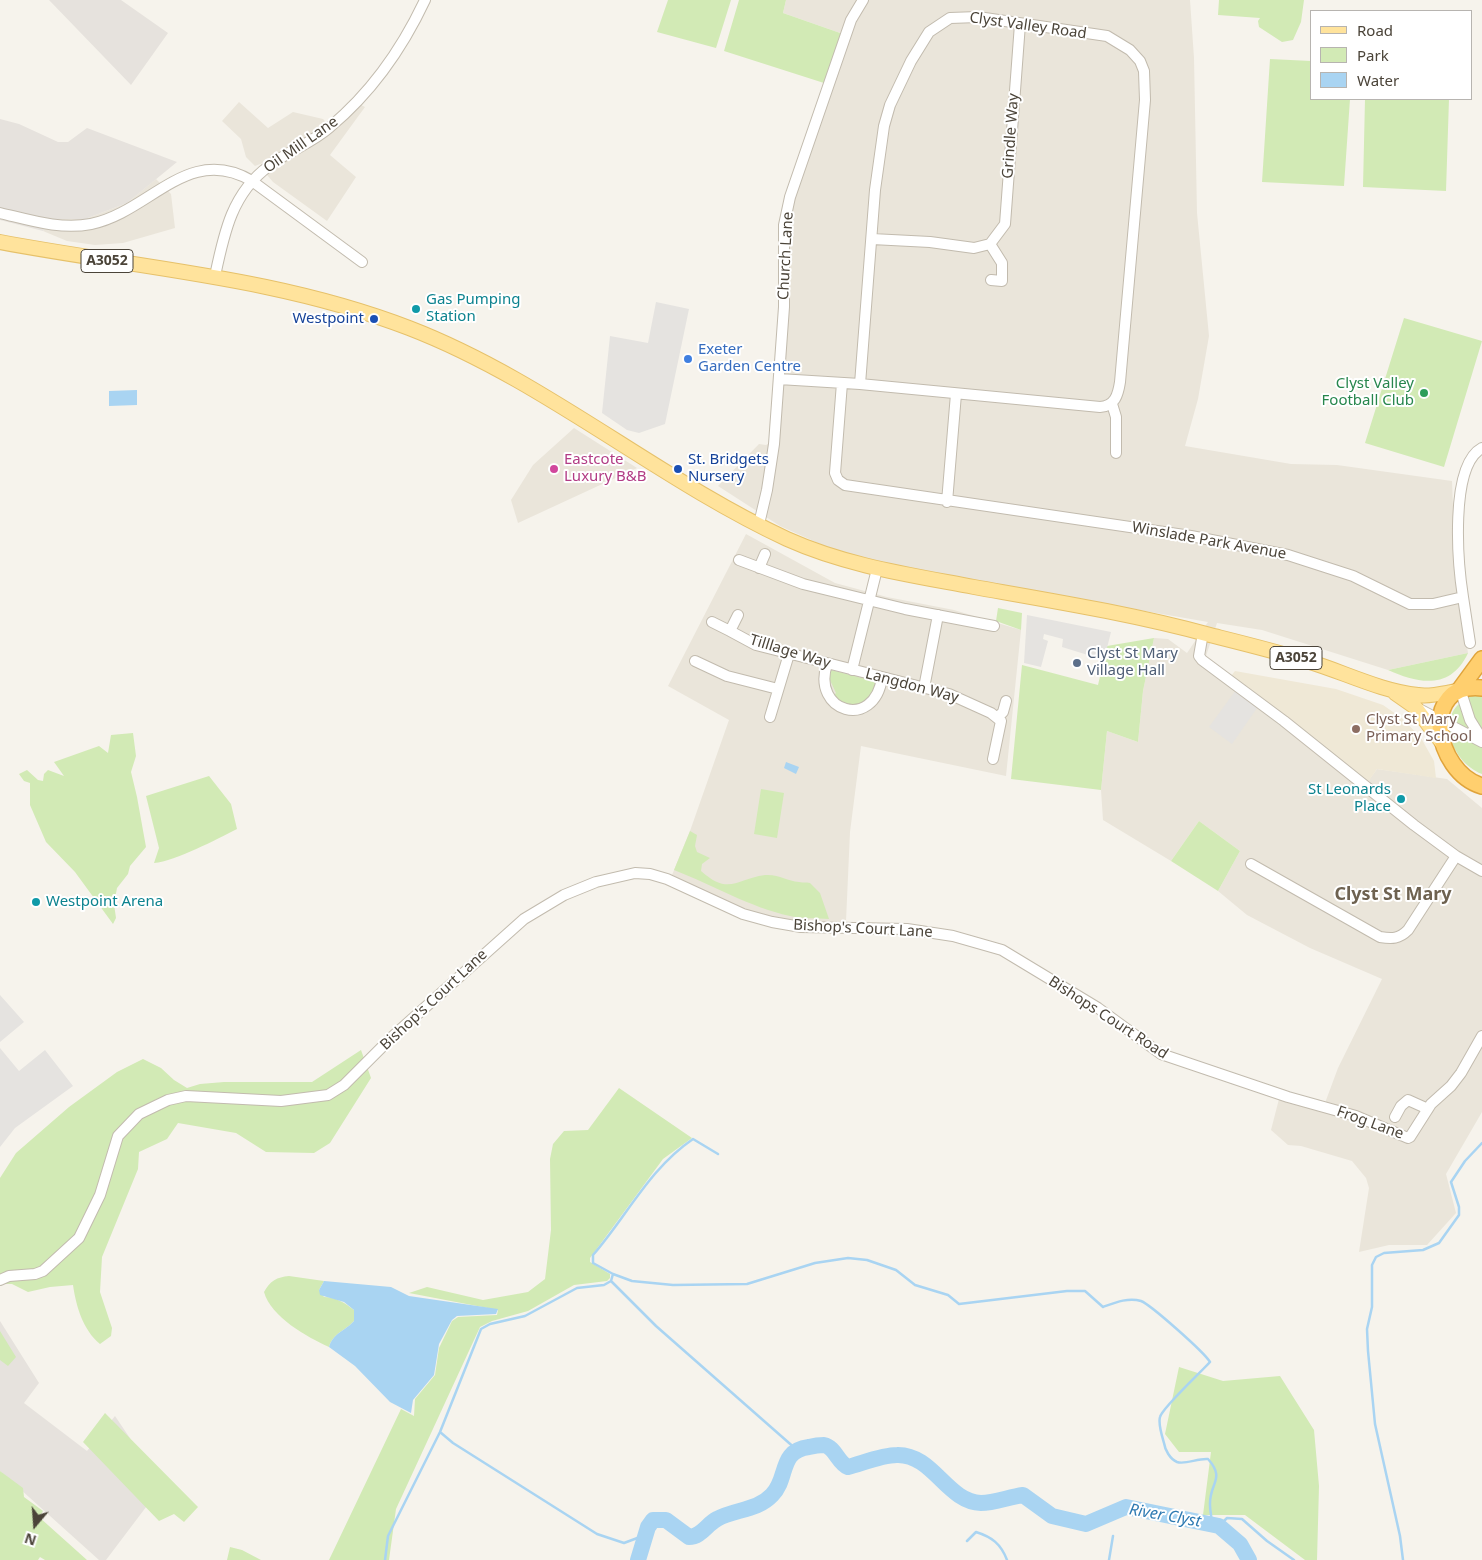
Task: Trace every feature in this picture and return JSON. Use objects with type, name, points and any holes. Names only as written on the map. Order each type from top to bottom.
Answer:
[{"type":"highway","points":[[1480,787],[1455,768],[1444,746],[1440,721],[1446,704],[1482,659]]},
{"type":"highway","points":[[1458,690],[1482,688]]},
{"type":"main road","name":"A3052","points":[[0,242],[215,276],[335,302],[385,319],[454,347],[538,393],[725,507],[823,553],[877,569],[1085,607],[1204,633],[1308,661],[1386,688],[1419,695],[1458,690]]},
{"type":"main road","name":"A3052","points":[[1386,688],[1415,707],[1444,746]]},
{"type":"street","name":"Oil Mill Lane","points":[[215,276],[224,233],[230,216],[252,181],[269,166],[328,129],[346,113],[386,70],[406,39],[425,0]]},
{"type":"street","name":"Church Lane","points":[[759,524],[767,490],[774,444],[784,308],[784,225],[790,197],[851,20],[863,0]]},
{"type":"street","name":"Clyst Valley Road","points":[[860,384],[875,190],[884,126],[890,105],[923,40],[929,32],[950,18],[978,17],[1107,36],[1130,50],[1140,61],[1144,71],[1144,108],[1120,382],[1116,399],[1112,404],[1116,416],[1116,453]]},
{"type":"street","name":"Grindle Way","points":[[990,244],[1005,224],[1020,24]]},
{"type":"street","points":[[0,213],[50,225],[83,225],[104,221],[132,208],[157,191],[193,172],[206,169],[229,170],[252,181],[362,262]]},
{"type":"street","points":[[872,239],[930,242],[974,248],[990,244],[1002,263],[1006,282],[991,280]]},
{"type":"street","points":[[779,379],[860,384],[1100,407],[1112,404]]},
{"type":"street","name":"Winslade Park Avenue","points":[[842,384],[835,473],[838,480],[845,485],[946,502],[1191,536],[1288,555],[1375,585],[1410,604],[1433,604],[1463,597]]},
{"type":"street","points":[[946,502],[956,394]]},
{"type":"street","points":[[1470,643],[1458,550],[1458,512],[1462,485],[1468,464],[1474,454],[1482,448]]},
{"type":"street","points":[[760,568],[765,554]]},
{"type":"street","points":[[739,560],[803,584],[868,598],[904,609],[994,626]]},
{"type":"street","points":[[852,670],[868,598],[877,569]]},
{"type":"street","name":"Tilllage Way","points":[[730,631],[738,615]]},
{"type":"street","points":[[924,688],[938,616]]},
{"type":"street","name":"Tilllage Way","points":[[712,622],[756,645],[852,670]]},
{"type":"street","points":[[1204,633],[1199,656],[1202,660],[1284,721],[1456,856],[1482,871]]},
{"type":"street","points":[[770,717],[789,654]]},
{"type":"street","points":[[695,661],[727,676],[778,689]]},
{"type":"street","points":[[827,664],[824,678],[827,694],[834,703],[846,710],[858,710],[871,703],[879,691],[882,678]]},
{"type":"street","name":"Langdon Way","points":[[852,670],[949,694],[998,717]]},
{"type":"street","points":[[1458,690],[1470,720],[1482,740]]},
{"type":"street","points":[[993,759],[1000,721],[998,717],[1003,712],[1006,701]]},
{"type":"street","points":[[1415,707],[1440,721],[1482,740]]},
{"type":"street","points":[[1251,864],[1265,877],[1380,937],[1389,939],[1400,938],[1408,930],[1456,856]]},
{"type":"street","name":"Bishop's Court Lane","points":[[0,1280],[9,1276],[35,1274],[43,1271],[79,1238],[100,1195],[118,1136],[139,1114],[168,1100],[186,1096],[281,1101],[328,1095],[344,1085],[392,1037],[524,920],[564,895],[596,882],[635,873],[650,874],[667,879],[743,914],[772,922],[801,927],[907,929],[953,936]]},
{"type":"street","name":"Bishops Court Road","points":[[953,936],[1002,950],[1098,1008],[1161,1054],[1326,1108]]},
{"type":"street","name":"Frog Lane","points":[[1326,1108],[1356,1116],[1408,1138],[1428,1109],[1451,1086],[1482,1036]]},
{"type":"street","points":[[1395,1117],[1401,1106],[1408,1100],[1428,1109]]},
{"type":"shaded area","points":[[49,0],[121,0],[168,33],[131,85]]},
{"type":"shaded area","points":[[786,0],[1190,0],[1194,58],[1197,213],[1209,336],[1198,399],[1185,446],[1291,464],[1337,465],[1452,481],[1456,581],[1468,653],[1388,670],[1262,630],[1217,623],[1206,656],[1368,781],[1377,769],[1447,779],[1482,808],[1482,1112],[1446,1174],[1456,1213],[1427,1245],[1389,1245],[1359,1252],[1369,1188],[1366,1178],[1352,1161],[1301,1146],[1288,1145],[1271,1130],[1279,1099],[1322,1111],[1338,1068],[1382,979],[1310,948],[1247,915],[1218,891],[1240,851],[1199,821],[1171,861],[1103,820],[1101,790],[1107,731],[1138,742],[1143,691],[1154,638],[1168,639],[1187,653],[1208,622],[890,567],[829,548],[780,526],[718,486],[759,444],[766,445],[779,438],[786,340],[788,222],[843,34],[783,13]]},
{"type":"shaded area","points":[[239,102],[268,128],[293,112],[323,119],[332,129],[361,105],[365,107],[330,155],[356,177],[327,221],[273,182],[267,175],[272,168],[268,161],[255,166],[246,157],[241,139],[222,121]]},
{"type":"shaded area","points":[[0,119],[19,124],[58,142],[68,142],[87,128],[177,162],[127,203],[85,219],[51,219],[43,231],[0,220]]},
{"type":"shaded area","points":[[156,179],[171,194],[175,228],[123,243],[95,245],[67,241],[43,231],[51,219],[85,219],[127,203]]},
{"type":"shaded area","points":[[656,302],[689,309],[665,424],[639,433],[627,430],[602,413],[610,336],[648,343]]},
{"type":"shaded area","points":[[574,428],[637,468],[518,523],[511,500],[533,465]]},
{"type":"shaded area","points":[[746,534],[835,583],[887,597],[954,610],[1021,630],[1006,776],[861,746],[850,832],[846,921],[791,923],[749,912],[672,875],[690,831],[729,720],[668,686]]},
{"type":"shaded area","points":[[1027,615],[1111,632],[1104,660],[1062,647],[1063,639],[1044,634],[1043,639],[1048,641],[1041,667],[1024,663]]},
{"type":"shaded area","name":"Clyst St Mary Primary School","points":[[1235,671],[1336,689],[1383,705],[1403,719],[1421,738],[1434,761],[1436,778],[1377,769],[1368,782],[1231,676]]},
{"type":"shaded area","points":[[1236,690],[1257,708],[1232,744],[1209,727]]},
{"type":"shaded area","points":[[0,995],[24,1022],[0,1042]]},
{"type":"shaded area","points":[[0,1048],[19,1071],[45,1050],[73,1086],[15,1128],[0,1147]]},
{"type":"shaded area","points":[[0,1321],[39,1383],[24,1403],[87,1451],[115,1416],[140,1453],[168,1478],[106,1560],[99,1560],[0,1471]]},
{"type":"green space","points":[[668,0],[731,0],[716,48],[657,32]]},
{"type":"green space","points":[[739,0],[786,0],[783,13],[843,34],[824,83],[724,51]]},
{"type":"green space","points":[[1219,0],[1304,0],[1301,22],[1293,40],[1282,42],[1259,27],[1258,21],[1260,18],[1218,15]]},
{"type":"green space","points":[[1270,59],[1310,61],[1310,100],[1350,100],[1344,186],[1262,182]]},
{"type":"green space","points":[[1365,100],[1449,100],[1446,191],[1363,187]]},
{"type":"green space","name":"Clyst Valley Football Club","points":[[1404,318],[1482,341],[1444,467],[1365,443]]},
{"type":"green space","points":[[998,608],[1022,613],[1021,630],[996,621]]},
{"type":"green space","points":[[1154,638],[1143,691],[1138,742],[1107,731],[1101,790],[1011,779],[1022,665],[1098,685],[1107,646]]},
{"type":"green space","points":[[1468,653],[1461,665],[1453,673],[1433,681],[1422,681],[1388,670]]},
{"type":"green space","points":[[831,670],[877,682],[868,702],[850,707],[832,697],[836,693],[828,676]]},
{"type":"green space","points":[[1475,695],[1482,697],[1482,774],[1470,767],[1461,758],[1450,734],[1450,722],[1454,711],[1462,701]]},
{"type":"green space","points":[[133,733],[136,756],[131,772],[146,847],[130,866],[128,874],[117,888],[114,904],[116,918],[113,924],[75,872],[46,842],[30,805],[30,783],[24,781],[19,774],[27,770],[38,780],[43,781],[44,774],[48,770],[64,776],[54,762],[99,746],[108,753],[111,735]]},
{"type":"green space","points":[[209,776],[231,804],[237,829],[185,854],[154,863],[159,848],[146,796]]},
{"type":"green space","points":[[761,789],[784,793],[777,838],[754,834]]},
{"type":"green space","points":[[1199,821],[1240,851],[1218,891],[1171,861]]},
{"type":"green space","points":[[690,831],[697,835],[695,846],[697,852],[710,858],[702,864],[701,871],[711,879],[719,883],[733,884],[755,877],[770,875],[810,883],[820,893],[829,919],[800,918],[775,912],[674,870]]},
{"type":"green space","points":[[361,1050],[371,1078],[330,1143],[314,1153],[266,1152],[236,1133],[178,1123],[167,1139],[139,1152],[138,1169],[102,1257],[100,1292],[112,1328],[111,1336],[100,1344],[89,1332],[81,1317],[73,1285],[50,1287],[28,1292],[12,1284],[0,1284],[0,1178],[16,1153],[69,1107],[117,1072],[143,1059],[161,1068],[174,1080],[187,1088],[200,1084],[224,1082],[312,1082]]},
{"type":"green space","points":[[619,1088],[692,1138],[663,1159],[590,1258],[590,1262],[610,1274],[610,1278],[607,1281],[574,1285],[528,1311],[492,1321],[480,1327],[396,1509],[389,1560],[329,1560],[401,1409],[414,1416],[415,1399],[435,1375],[439,1348],[452,1321],[458,1317],[497,1315],[498,1310],[409,1293],[427,1287],[483,1300],[528,1292],[545,1279],[551,1230],[550,1159],[553,1144],[564,1131],[588,1130]]},
{"type":"green space","points":[[289,1276],[324,1281],[319,1290],[324,1297],[340,1301],[354,1310],[354,1321],[333,1338],[329,1347],[291,1325],[274,1310],[268,1301],[264,1292],[271,1282],[281,1277]]},
{"type":"green space","points":[[0,1331],[16,1357],[8,1366],[0,1360]]},
{"type":"green space","points":[[1179,1367],[1223,1381],[1280,1376],[1314,1430],[1319,1486],[1317,1560],[1305,1560],[1245,1515],[1203,1515],[1211,1452],[1179,1452],[1165,1434]]},
{"type":"green space","points":[[105,1413],[198,1507],[184,1522],[174,1514],[159,1521],[83,1442]]},
{"type":"green space","points":[[0,1471],[23,1488],[24,1497],[43,1511],[39,1517],[87,1560],[45,1560],[40,1557],[38,1560],[0,1560]]},
{"type":"green space","points":[[230,1547],[242,1550],[261,1560],[227,1560]]},
{"type":"water","points":[[137,390],[137,405],[109,406],[109,391]]},
{"type":"water","points":[[786,762],[799,767],[796,774],[784,768]]},
{"type":"water","points":[[324,1281],[391,1287],[409,1296],[498,1309],[496,1314],[457,1316],[452,1320],[439,1344],[434,1375],[413,1400],[411,1413],[390,1402],[355,1366],[329,1347],[333,1338],[354,1321],[354,1310],[344,1302],[320,1295],[319,1290]]},
{"type":"waterway","points":[[613,1274],[593,1263],[593,1255],[664,1164],[693,1139],[718,1154]]},
{"type":"waterway","points":[[1403,1560],[1400,1536],[1375,1424],[1367,1329],[1372,1307],[1372,1265],[1376,1257],[1384,1253],[1423,1250],[1439,1243],[1459,1215],[1459,1207],[1451,1182],[1465,1161],[1482,1143]]},
{"type":"waterway","points":[[385,1560],[388,1536],[440,1432],[481,1329],[490,1324],[525,1316],[577,1288],[604,1285],[611,1281],[613,1274],[632,1281],[673,1285],[747,1284],[815,1263],[848,1258],[867,1260],[896,1270],[915,1285],[948,1295],[959,1304],[1067,1291],[1085,1291],[1103,1307],[1131,1300],[1147,1304],[1188,1339],[1210,1362],[1162,1412],[1160,1423],[1165,1449],[1174,1461],[1184,1463],[1208,1459],[1213,1466],[1216,1477],[1210,1498],[1212,1525]]},
{"type":"waterway","points":[[611,1281],[656,1326],[797,1450]]},
{"type":"waterway","points":[[440,1432],[453,1443],[597,1534],[624,1543],[645,1537]]},
{"type":"waterway","name":"River Clyst","points":[[638,1560],[648,1527],[653,1520],[666,1520],[689,1537],[697,1535],[713,1521],[731,1513],[753,1507],[766,1500],[777,1488],[788,1459],[793,1454],[812,1446],[824,1445],[828,1446],[848,1467],[885,1456],[910,1457],[921,1462],[949,1487],[969,1501],[986,1503],[1023,1495],[1052,1516],[1086,1524],[1126,1507],[1219,1526],[1240,1544],[1249,1560]]},
{"type":"waterway","points":[[1219,1526],[1227,1518],[1242,1519],[1267,1541],[1294,1560]]},
{"type":"waterway","points":[[967,1541],[976,1532],[987,1536],[999,1545],[1007,1560]]},
{"type":"waterway","points":[[1109,1560],[1113,1536]]},
{"type":"place","name":"Gas Pumping Station","points":[[416,309]]},
{"type":"place","name":"Westpoint","points":[[374,319]]},
{"type":"place","name":"Exeter Garden Centre","points":[[688,359]]},
{"type":"place","name":"Clyst Valley Football Club","points":[[1424,393]]},
{"type":"place","name":"Eastcote Luxury B&B","points":[[554,469]]},
{"type":"place","name":"St. Bridgets Nursery","points":[[678,469]]},
{"type":"place","name":"Clyst St Mary Village Hall","points":[[1077,663]]},
{"type":"place","name":"Clyst St Mary Primary School","points":[[1356,729]]},
{"type":"place","name":"St Leonards Place","points":[[1401,799]]},
{"type":"place","name":"Westpoint Arena","points":[[36,902]]},
{"type":"district","name":"Clyst St Mary","points":[[1393,895]]}]
